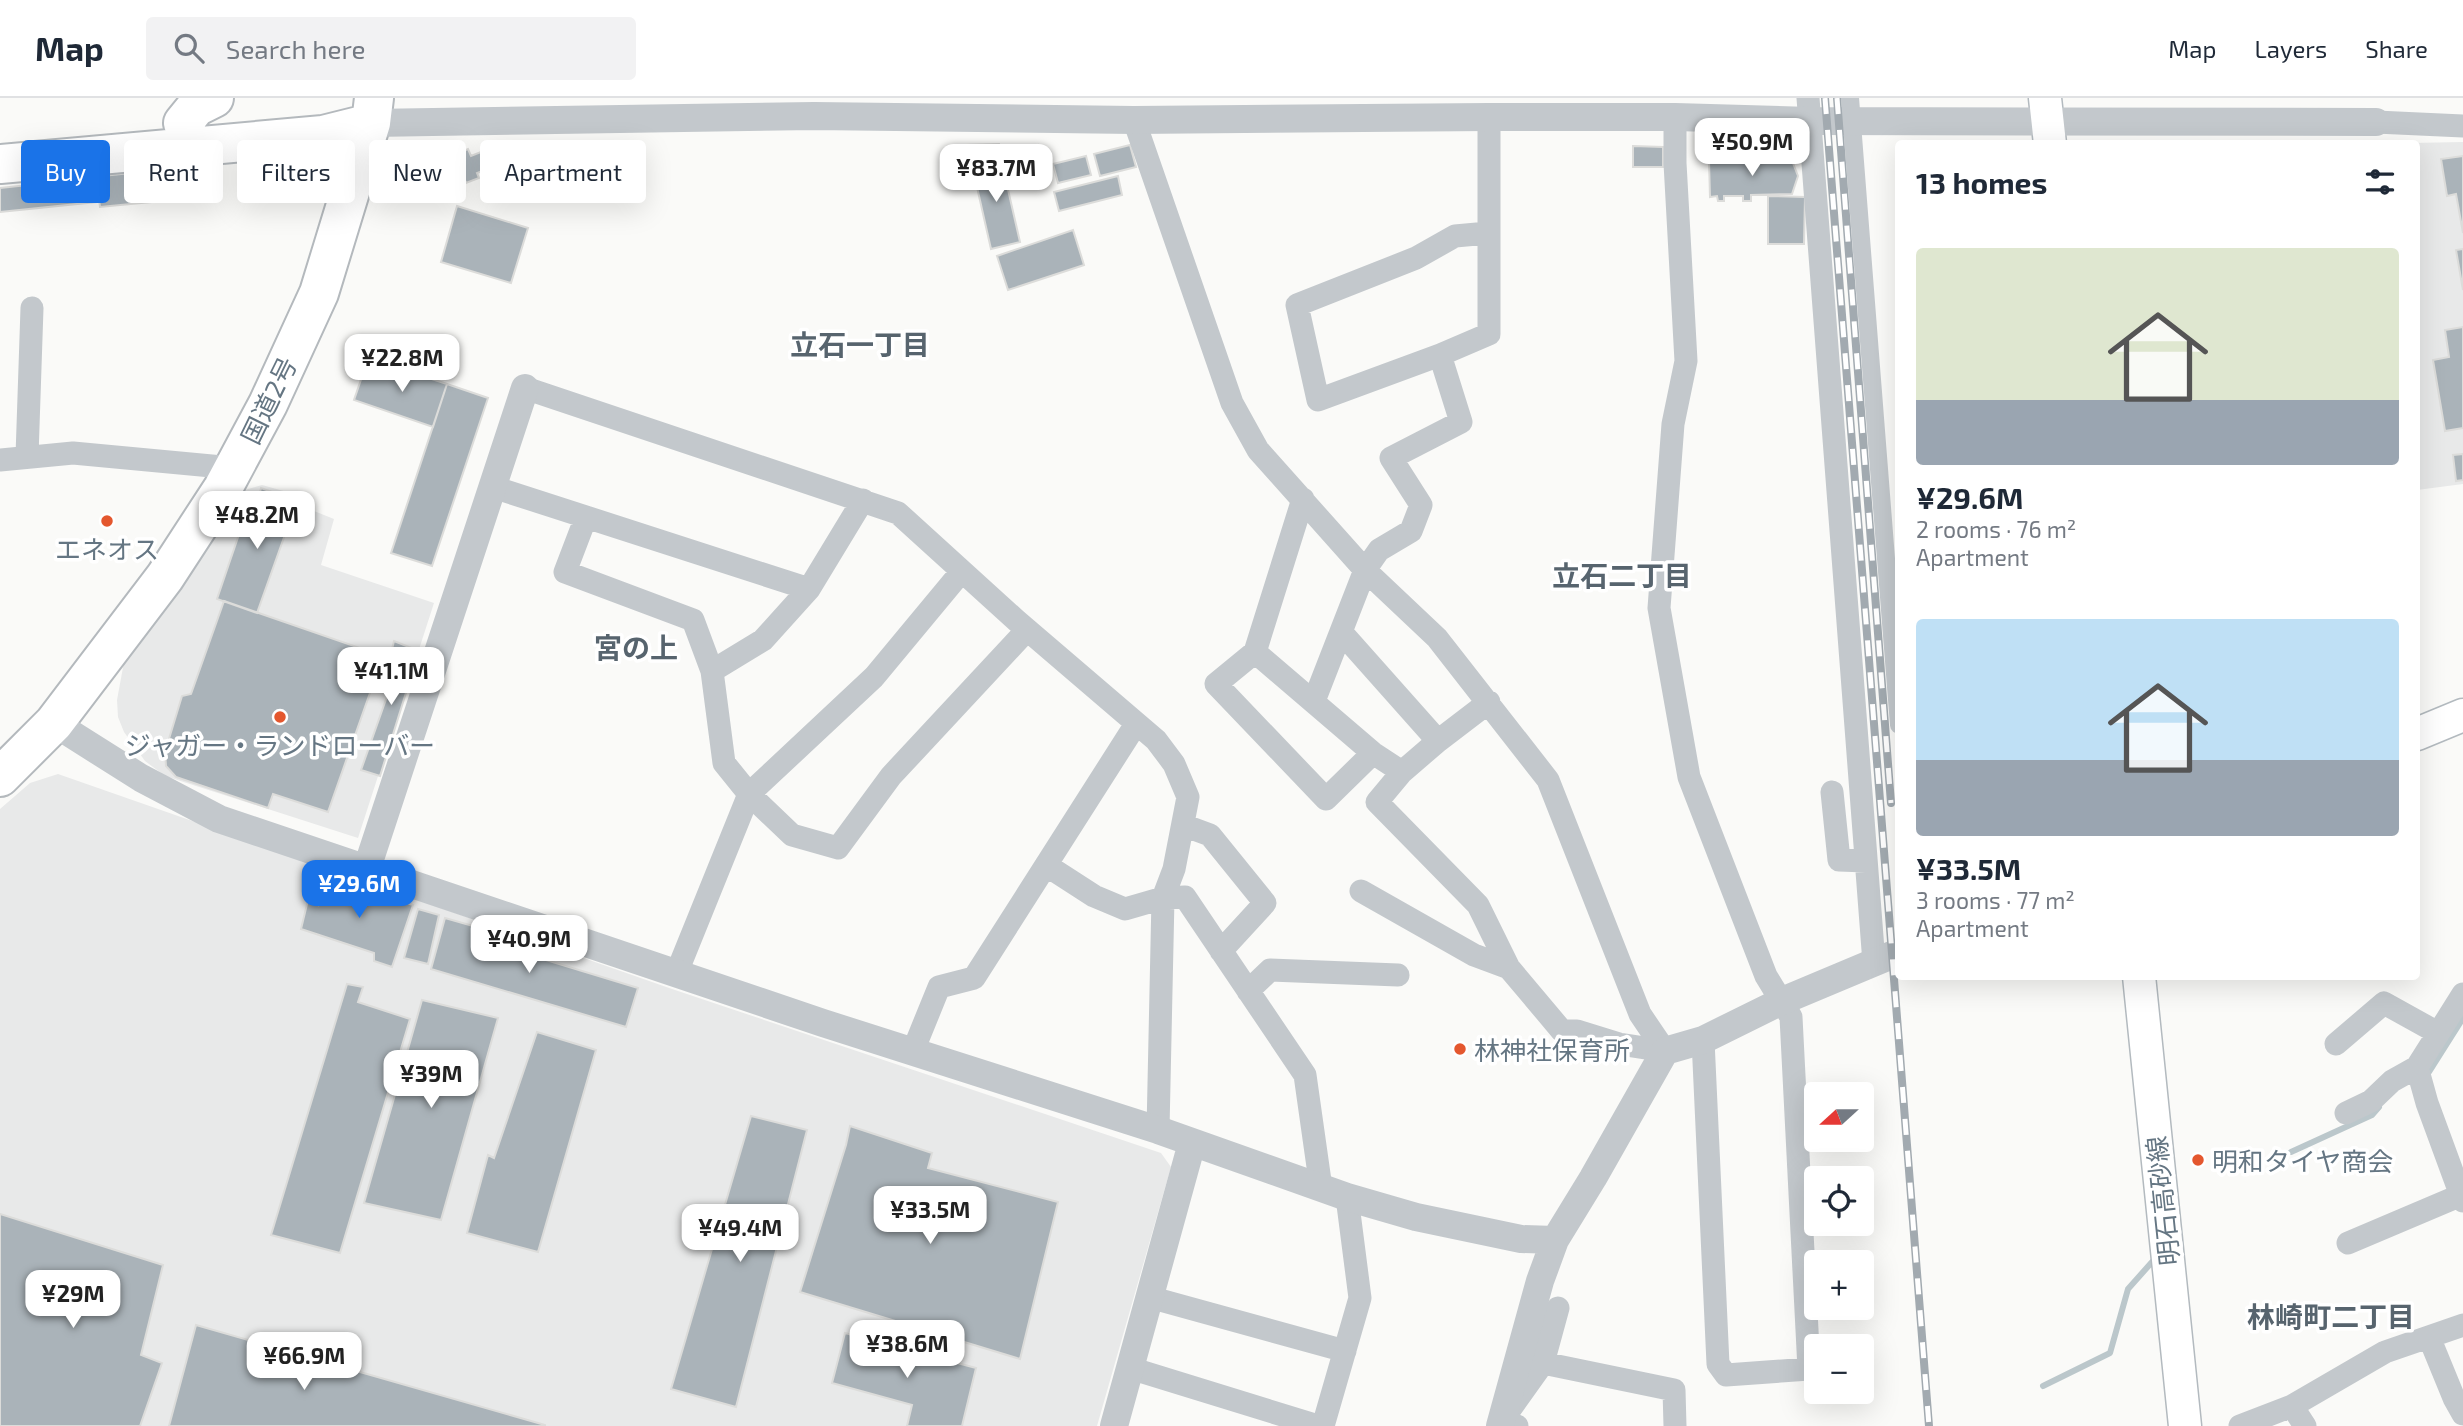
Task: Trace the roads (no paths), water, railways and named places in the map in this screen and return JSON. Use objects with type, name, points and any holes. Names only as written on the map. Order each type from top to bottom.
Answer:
[{"type":"highway","points":[[183,123],[196,107],[214,98]]},
{"type":"highway","points":[[0,140],[183,123],[321,114],[377,106]]},
{"type":"highway","points":[[0,164],[323,135],[377,106]]},
{"type":"highway","name":"国道2号","points":[[0,777],[54,723],[165,577],[233,468],[268,404],[318,293],[377,106]]},
{"type":"main road","points":[[2420,733],[2463,715]]},
{"type":"main road","name":"明石高砂線","points":[[2139,980],[2185,1426]]},
{"type":"street","points":[[377,106],[815,107],[1135,120],[1675,117],[1851,109],[2048,121],[2376,122],[2463,126]]},
{"type":"street","points":[[1489,702],[1402,772],[1377,802],[1478,905],[1508,968],[1562,1031],[1577,1031],[1619,1044],[1665,1051],[1703,1040],[1782,1001],[1886,958],[1866,861],[1809,109]]},
{"type":"street","points":[[1851,109],[1895,674]]},
{"type":"street","points":[[1488,233],[1455,236],[1416,258],[1297,305],[1318,400],[1489,334],[1489,117]]},
{"type":"street","points":[[1675,117],[1686,361],[1673,424],[1659,608],[1689,777],[1766,976],[1791,1017],[1809,1369],[1727,1375],[1718,1364],[1703,1040]]},
{"type":"street","points":[[1135,120],[1232,403],[1258,450],[1365,570],[1437,638],[1548,780],[1640,1014],[1665,1051]]},
{"type":"street","points":[[27,456],[32,308]]},
{"type":"street","points":[[1314,701],[1365,570],[1379,550],[1411,531],[1421,505],[1391,458],[1461,422],[1440,355]]},
{"type":"street","points":[[367,868],[525,387],[898,513],[1027,630],[1156,740],[1174,764],[1188,797],[1174,869],[1163,898],[1158,1130]]},
{"type":"street","points":[[0,460],[73,453],[233,468]]},
{"type":"street","points":[[493,487],[809,589]]},
{"type":"street","points":[[1303,499],[1255,652],[1216,684],[1326,799],[1373,753]]},
{"type":"street","points":[[712,671],[763,640],[809,589],[863,500]]},
{"type":"street","points":[[586,517],[565,572],[693,620],[712,671],[724,763],[748,794],[792,835],[838,848],[891,776],[1027,630]]},
{"type":"street","points":[[677,972],[748,794],[873,677],[962,571]]},
{"type":"street","points":[[1342,633],[1438,741]]},
{"type":"street","points":[[1255,652],[1373,753],[1402,772]]},
{"type":"street","points":[[54,723],[141,778],[219,819],[912,1051],[1158,1130],[1347,1198],[1416,1217],[1521,1239],[1555,1240]]},
{"type":"street","points":[[912,1051],[939,986],[974,978],[1136,723]]},
{"type":"street","points":[[1832,792],[1839,860],[1866,861]]},
{"type":"street","points":[[1183,825],[1210,835],[1265,903],[1221,951]]},
{"type":"street","points":[[1046,865],[1094,896],[1125,909],[1163,898],[1185,897],[1305,1075],[1321,1188]]},
{"type":"street","points":[[1361,891],[1474,956],[1508,968]]},
{"type":"street","points":[[1248,991],[1270,970],[1398,975]]},
{"type":"street","points":[[2346,1113],[2371,1101],[2392,1081],[2417,1067],[2463,994]]},
{"type":"street","points":[[2336,1044],[2384,1003],[2438,1033]]},
{"type":"street","points":[[1506,1425],[1540,1280],[1555,1240],[1594,1178],[1665,1051]]},
{"type":"street","points":[[2348,1243],[2462,1198],[2427,1104],[2417,1067]]},
{"type":"street","points":[[1114,1426],[1192,1143]]},
{"type":"street","points":[[1323,1426],[1360,1298],[1347,1198]]},
{"type":"street","points":[[1149,1297],[1345,1351]]},
{"type":"street","points":[[1506,1425],[1543,1363],[1558,1308]]},
{"type":"street","points":[[2240,1426],[2292,1406],[2385,1352],[2463,1325]]},
{"type":"street","points":[[2429,1336],[2463,1415]]},
{"type":"street","points":[[1543,1363],[1674,1390],[1675,1426]]},
{"type":"street","points":[[1130,1368],[1318,1426]]},
{"type":"street","points":[[2292,1406],[2305,1426]]},
{"type":"waterway","points":[[2425,1074],[2429,1072],[2463,1018]]},
{"type":"waterway","points":[[2291,1152],[2372,1115],[2379,1107]]},
{"type":"waterway","points":[[2043,1386],[2110,1353],[2128,1289],[2152,1262]]},
{"type":"railway","points":[[1825,98],[1929,1426]]},
{"type":"railway","points":[[1837,98],[1891,803]]},
{"type":"place","name":"エネオス","points":[[107,521]]},
{"type":"place","name":"ジャガー・ランドローバー","points":[[280,717]]},
{"type":"place","name":"林神社保育所","points":[[1460,1049]]},
{"type":"place","name":"明和タイヤ商会","points":[[2198,1160]]},
{"type":"district","name":"立石一丁目","points":[[860,344]]},
{"type":"district","name":"立石二丁目","points":[[1622,575]]},
{"type":"district","name":"宮の上","points":[[636,647]]},
{"type":"district","name":"林崎町二丁目","points":[[2331,1316]]}]
